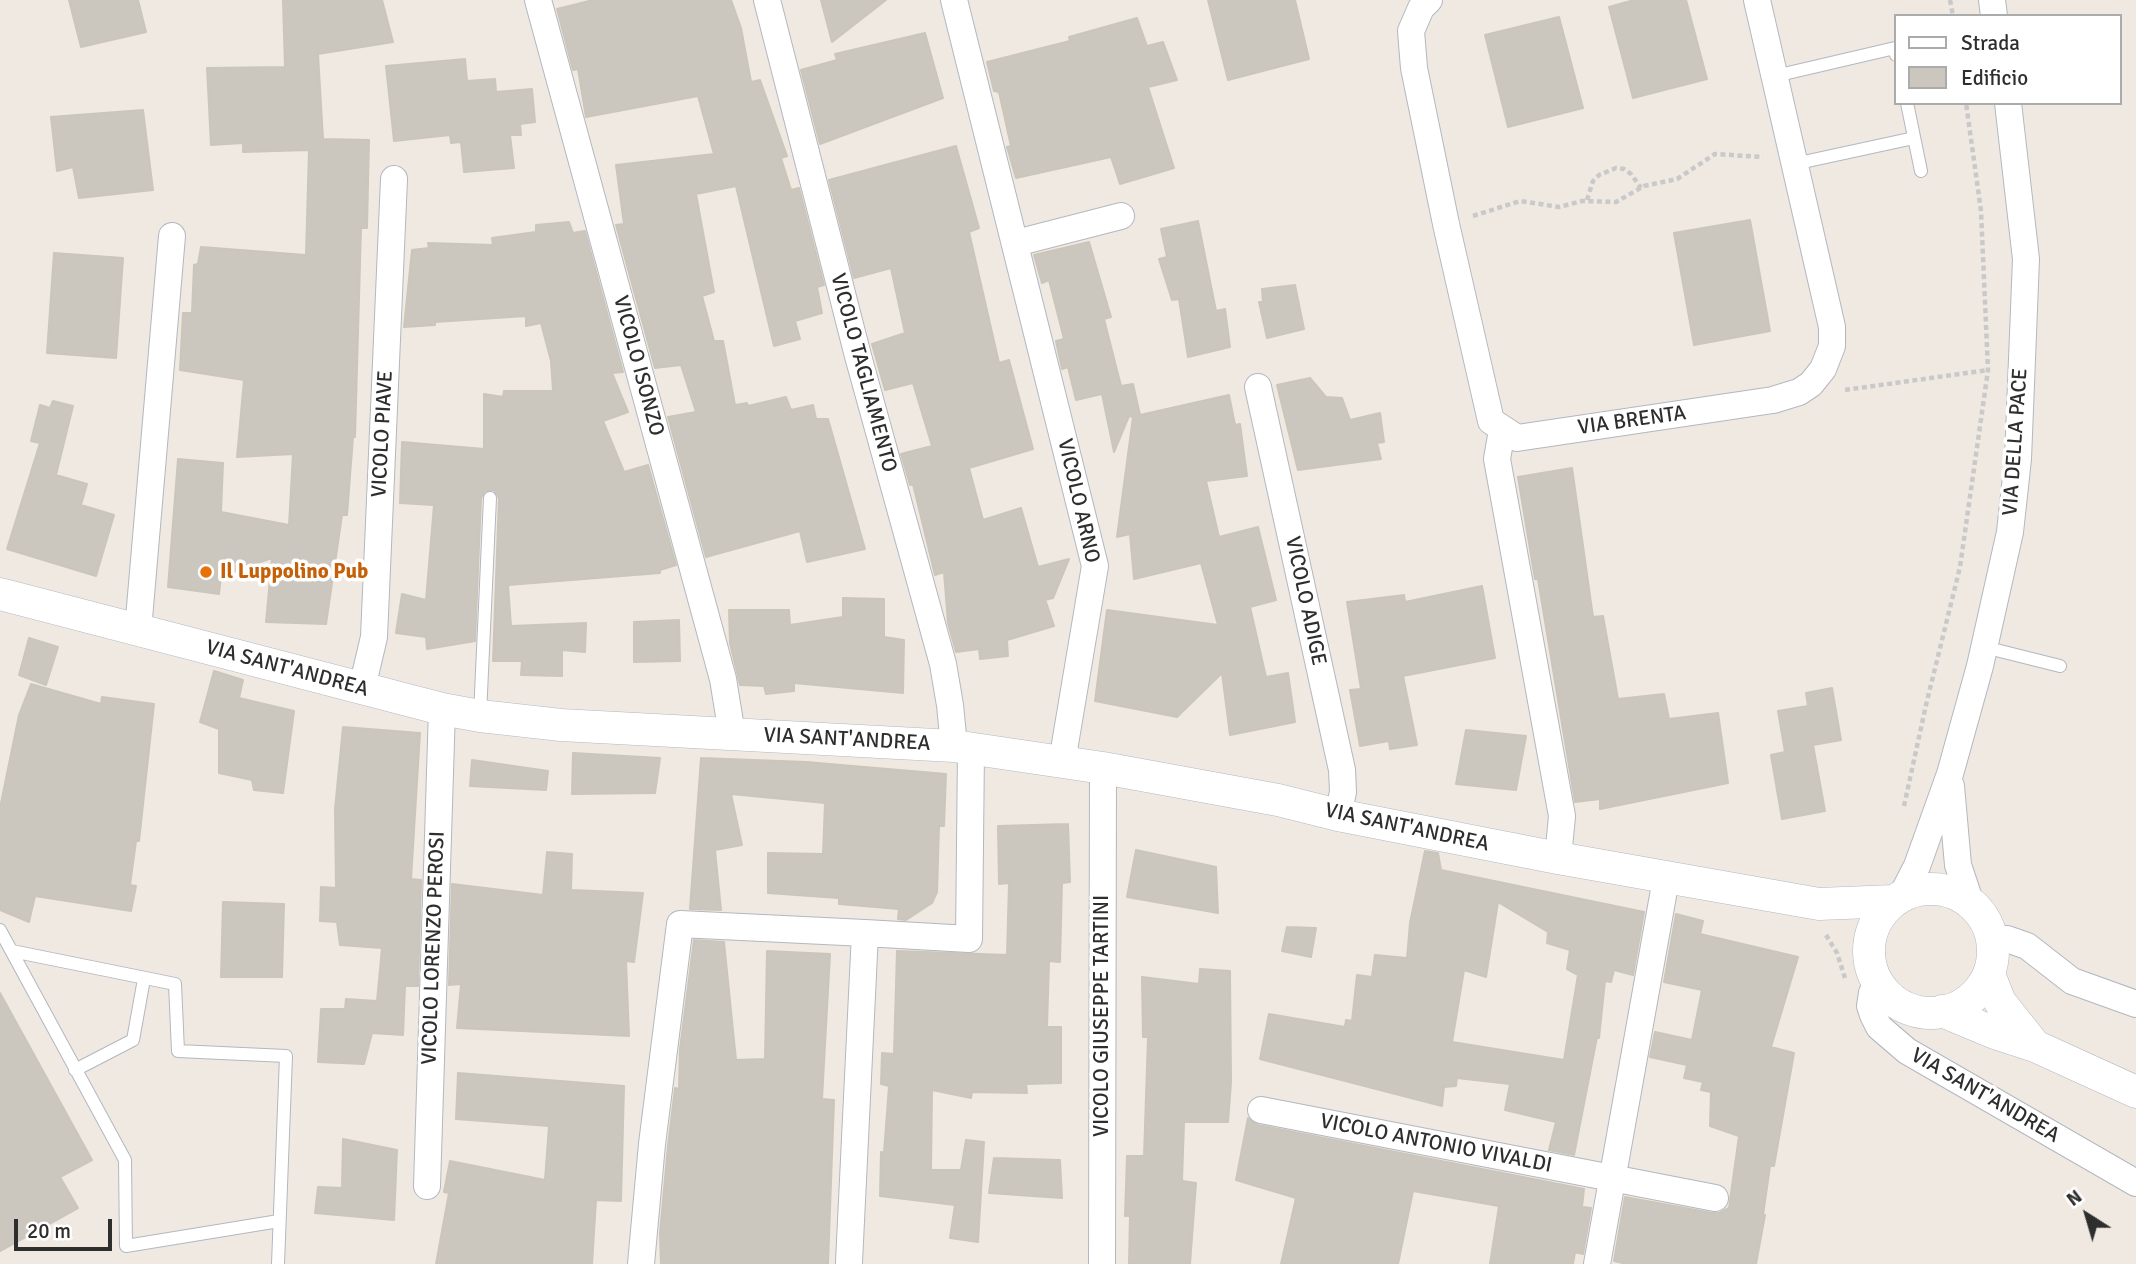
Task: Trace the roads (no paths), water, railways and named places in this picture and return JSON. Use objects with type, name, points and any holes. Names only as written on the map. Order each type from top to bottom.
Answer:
[{"type":"street","name":"VICOLO ISONZO","points":[[538,0],[723,679],[732,734]]},
{"type":"street","name":"VICOLO TAGLIAMENTO","points":[[766,0],[855,343],[943,664],[950,705],[962,748],[969,939],[865,933]]},
{"type":"street","name":"VICOLO ARNO","points":[[954,0],[1096,566],[1064,762]]},
{"type":"street","points":[[1429,0],[1421,8],[1411,31],[1414,68],[1491,421],[1502,430],[1497,459],[1562,816],[1558,858]]},
{"type":"street","points":[[1757,0],[1793,158]]},
{"type":"street","name":"VIA DELLA PACE","points":[[1897,899],[1917,866],[1950,774],[1984,647],[2010,532],[2018,459],[2026,259],[2008,105]]},
{"type":"street","name":"VIA BRENTA","points":[[1502,430],[1517,438],[1773,400],[1811,384],[1823,369],[1832,346],[1832,327],[1793,158]]},
{"type":"street","name":"VICOLO PIAVE","points":[[362,688],[374,637],[394,178]]},
{"type":"street","points":[[1016,243],[1121,216]]},
{"type":"street","points":[[138,630],[172,236]]},
{"type":"street","name":"VICOLO ADIGE","points":[[1258,387],[1342,771],[1343,792],[1338,815]]},
{"type":"street","name":"VIA SANT'ANDREA","points":[[0,594],[442,709],[480,716],[561,725],[962,748],[1103,768],[1278,800],[1338,815],[1666,878],[1821,917],[1897,899]]},
{"type":"street","name":"VICOLO LORENZO PEROSI","points":[[426,1186],[442,709]]},
{"type":"street","name":"VICOLO GIUSEPPE TARTINI","points":[[1102,1264],[1103,768]]},
{"type":"street","name":"VIA DELLA PACE","points":[[1950,774],[1958,865],[1970,901]]},
{"type":"street","points":[[1597,1264],[1666,878]]},
{"type":"street","points":[[1874,968],[1874,927],[1883,912],[1897,899],[1912,892],[1930,889],[1947,890],[1970,901],[1987,923],[1993,940],[1989,974],[1980,990],[1967,1002],[1942,1012]]},
{"type":"street","points":[[1821,917],[1856,936],[1899,1004],[1916,1011],[1942,1012],[2035,1046],[2136,1092]]},
{"type":"street","points":[[641,1264],[652,1144],[680,924],[865,933],[849,1262]]},
{"type":"street","points":[[1993,940],[2007,939],[2028,946],[2072,981],[2136,1004]]},
{"type":"street","name":"VIA SANT'ANDREA","points":[[1874,968],[1870,1006],[1873,1015],[1879,1027],[1907,1051],[2136,1183]]},
{"type":"street","points":[[1989,974],[2000,1002],[2035,1046]]},
{"type":"street","name":"VICOLO ANTONIO VIVALDI","points":[[1261,1110],[1715,1198]]},
{"type":"lane","points":[[1775,76],[1895,48]]},
{"type":"lane","points":[[1907,105],[1921,171]]},
{"type":"lane","points":[[1793,158],[1914,138]]},
{"type":"lane","points":[[480,716],[490,498]]},
{"type":"lane","points":[[1984,647],[2060,666]]},
{"type":"lane","points":[[0,930],[125,1160],[126,1246],[279,1221]]},
{"type":"lane","points":[[12,951],[175,985],[178,1051],[286,1056],[278,1264]]},
{"type":"lane","points":[[75,1070],[133,1040],[144,979]]},
{"type":"place","name":"Il Luppolino Pub","points":[[206,572]]}]
